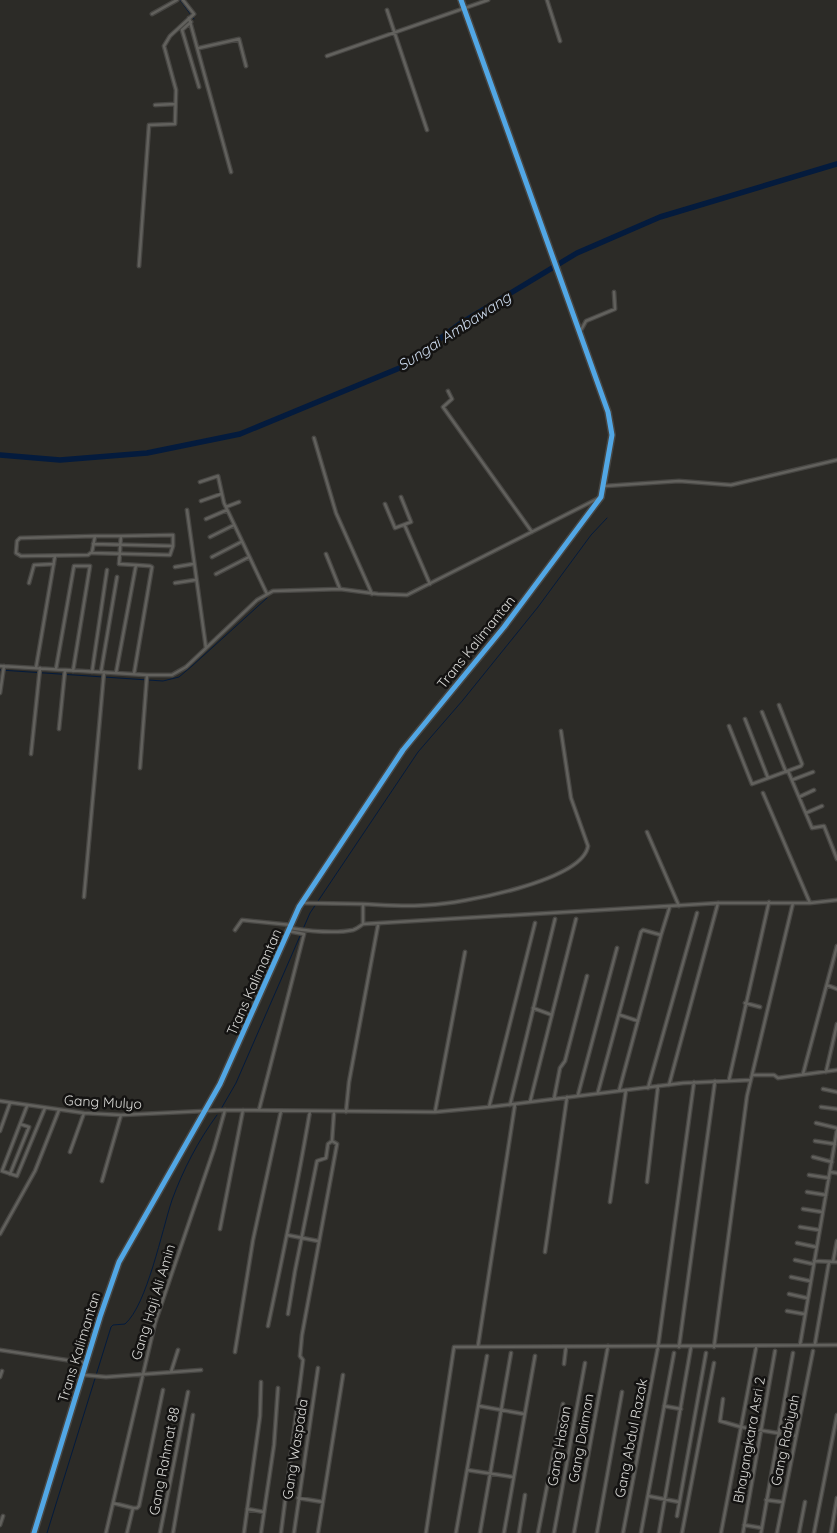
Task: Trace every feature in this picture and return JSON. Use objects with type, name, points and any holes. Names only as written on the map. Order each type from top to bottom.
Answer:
[{"type":"highway","points":[[462,0],[581,330],[612,427],[601,497]]},
{"type":"highway","name":"Trans Kalimantan","points":[[34,1533],[105,1299],[123,1255],[228,1070],[301,903],[403,750],[504,627],[601,497]]},
{"type":"street","points":[[152,14],[176,0]]},
{"type":"street","points":[[183,0],[191,18],[231,172]]},
{"type":"street","points":[[327,56],[488,0]]},
{"type":"street","points":[[546,0],[560,41]]},
{"type":"street","points":[[387,10],[427,130]]},
{"type":"street","points":[[191,18],[182,30],[199,87]]},
{"type":"street","points":[[139,266],[149,124],[175,124],[176,90],[164,46],[170,36],[191,18]]},
{"type":"street","points":[[199,48],[239,39],[246,66]]},
{"type":"street","points":[[155,105],[175,104]]},
{"type":"street","points":[[581,330],[586,321],[615,309],[614,292]]},
{"type":"street","points":[[448,390],[452,399],[443,407],[532,532]]},
{"type":"street","points":[[314,438],[336,513],[372,594]]},
{"type":"street","points":[[604,486],[679,481],[731,485],[837,460]]},
{"type":"street","points":[[200,482],[218,476],[220,494],[267,594]]},
{"type":"street","points":[[201,501],[220,494]]},
{"type":"street","points":[[0,666],[4,669],[56,670],[65,673],[73,671],[134,674],[146,679],[176,673],[206,648],[251,605],[267,594],[288,590],[340,589],[372,594],[407,595],[601,497]]},
{"type":"street","points":[[385,504],[395,528],[405,526],[411,522],[401,498]]},
{"type":"street","points":[[206,519],[239,502]]},
{"type":"street","points":[[187,510],[195,580],[206,648]]},
{"type":"street","points":[[210,537],[234,525]]},
{"type":"street","points":[[405,526],[430,584]]},
{"type":"street","points":[[170,534],[173,536],[173,546],[171,555],[92,553],[55,556],[18,555],[18,540],[20,538],[95,536],[170,534]]},
{"type":"street","points":[[92,553],[95,536]]},
{"type":"street","points":[[121,536],[119,564],[152,567],[134,674]]},
{"type":"street","points":[[212,557],[241,542]]},
{"type":"street","points":[[93,544],[173,546]]},
{"type":"street","points":[[326,554],[340,589]]},
{"type":"street","points":[[31,754],[39,669],[55,556]]},
{"type":"street","points":[[216,574],[249,557]]},
{"type":"street","points":[[30,583],[33,566],[54,564]]},
{"type":"street","points":[[175,567],[193,564]]},
{"type":"street","points":[[116,673],[136,565]]},
{"type":"street","points":[[56,670],[74,566],[90,566],[73,671]]},
{"type":"street","points":[[92,672],[107,570]]},
{"type":"street","points":[[84,897],[103,673],[117,577]]},
{"type":"street","points":[[175,583],[195,580]]},
{"type":"street","points":[[0,693],[4,669]]},
{"type":"street","points":[[59,730],[65,673]]},
{"type":"street","points":[[140,768],[146,679]]},
{"type":"street","points":[[729,726],[752,784],[787,772],[802,764],[779,705]]},
{"type":"street","points":[[762,712],[812,828],[824,826],[837,859]]},
{"type":"street","points":[[745,719],[768,779]]},
{"type":"street","points":[[301,903],[430,905],[521,888],[561,873],[587,854],[588,846],[571,798],[560,731]]},
{"type":"street","points":[[792,780],[812,772]]},
{"type":"street","points":[[799,797],[814,790]]},
{"type":"street","points":[[763,793],[810,903]]},
{"type":"street","points":[[806,813],[822,806]]},
{"type":"street","points":[[647,832],[679,906]]},
{"type":"street","points":[[234,930],[240,920],[302,931],[346,931],[355,929],[363,924],[718,903],[810,903],[837,900]]},
{"type":"street","points":[[729,1080],[769,902]]},
{"type":"street","points":[[669,1085],[718,903]]},
{"type":"street","points":[[714,1347],[751,1080],[794,903]]},
{"type":"street","points":[[363,904],[363,924]]},
{"type":"street","points":[[619,1090],[670,906]]},
{"type":"street","points":[[648,1088],[697,913]]},
{"type":"street","points":[[510,1105],[555,919]]},
{"type":"street","points":[[530,1102],[576,919]]},
{"type":"street","points":[[489,1108],[535,923]]},
{"type":"street","points":[[346,1112],[349,1082],[378,924]]},
{"type":"street","points":[[259,1110],[302,931]]},
{"type":"street","points":[[598,1092],[641,931],[661,935]]},
{"type":"street","points":[[803,1074],[837,946]]},
{"type":"street","points":[[578,1095],[617,948]]},
{"type":"street","points":[[435,1112],[442,1062],[465,952]]},
{"type":"street","points":[[554,1099],[560,1068],[565,1061],[587,976]]},
{"type":"street","points":[[826,985],[837,989]]},
{"type":"street","points":[[745,1003],[760,1007]]},
{"type":"street","points":[[533,1008],[552,1014]]},
{"type":"street","points":[[620,1015],[638,1021]]},
{"type":"street","points":[[826,1072],[837,1024]]},
{"type":"street","points":[[752,1075],[774,1075],[778,1078],[837,1070]]},
{"type":"street","points":[[679,1347],[715,1080]]},
{"type":"street","name":"Gang Mulyo","points":[[0,1101],[84,1113],[121,1115],[205,1110],[435,1112],[489,1108],[598,1092],[694,1082],[751,1080]]},
{"type":"street","name":"Gang Abdul Razak","points":[[624,1533],[658,1347],[694,1082]]},
{"type":"street","points":[[647,1182],[658,1086]]},
{"type":"street","points":[[823,1089],[837,1092]]},
{"type":"street","points":[[610,1202],[626,1090]]},
{"type":"street","points":[[545,1252],[567,1097]]},
{"type":"street","points":[[0,1131],[10,1103]]},
{"type":"street","points":[[478,1346],[516,1104]]},
{"type":"street","points":[[27,1106],[2,1171],[10,1174],[18,1175],[45,1108]]},
{"type":"street","points":[[821,1106],[837,1109]]},
{"type":"street","points":[[0,1234],[41,1158],[59,1110]]},
{"type":"street","name":"Gang Haji Ali Amin","points":[[106,1533],[155,1323],[214,1149],[224,1110]]},
{"type":"street","points":[[220,1229],[243,1110]]},
{"type":"street","points":[[235,1352],[253,1240],[281,1111]]},
{"type":"street","points":[[268,1326],[310,1111]]},
{"type":"street","points":[[288,1314],[294,1271],[303,1238],[317,1161],[326,1158],[328,1144],[332,1141],[334,1112]]},
{"type":"street","points":[[70,1152],[84,1113]]},
{"type":"street","points":[[102,1181],[121,1115]]},
{"type":"street","points":[[800,1345],[837,1130],[816,1123]]},
{"type":"street","points":[[10,1174],[29,1127],[20,1124]]},
{"type":"street","points":[[281,1533],[303,1360],[300,1356],[302,1335],[337,1144],[332,1141]]},
{"type":"street","points":[[815,1141],[835,1144]]},
{"type":"street","points":[[813,1158],[832,1162]]},
{"type":"street","points":[[830,1172],[837,1173]]},
{"type":"street","points":[[809,1175],[829,1178]]},
{"type":"street","points":[[807,1192],[826,1195]]},
{"type":"street","points":[[804,1209],[822,1212]]},
{"type":"street","points":[[800,1226],[819,1230]]},
{"type":"street","points":[[287,1234],[318,1241]]},
{"type":"street","points":[[815,1345],[837,1241]]},
{"type":"street","points":[[797,1243],[816,1247]]},
{"type":"street","points":[[795,1260],[813,1263],[833,1262]]},
{"type":"street","points":[[791,1277],[810,1281]]},
{"type":"street","points":[[789,1294],[807,1298]]},
{"type":"street","points":[[787,1311],[804,1314]]},
{"type":"street","points":[[426,1533],[454,1347],[714,1347],[837,1344]]},
{"type":"street","name":"Gang Daiman","points":[[574,1533],[608,1346]]},
{"type":"street","points":[[564,1364],[566,1347]]},
{"type":"street","points":[[659,1533],[692,1347]]},
{"type":"street","points":[[721,1533],[756,1348]]},
{"type":"street","points":[[0,1350],[86,1362]]},
{"type":"street","points":[[170,1372],[178,1350]]},
{"type":"street","name":"Bhayangkara Asri 2","points":[[743,1533],[775,1350]]},
{"type":"street","name":"Gang Rabiyah","points":[[777,1533],[813,1351]]},
{"type":"street","points":[[480,1533],[510,1353]]},
{"type":"street","points":[[641,1533],[674,1353]]},
{"type":"street","points":[[677,1516],[706,1353]]},
{"type":"street","name":"Bhayangkara Asri 2","points":[[761,1533],[793,1353]]},
{"type":"street","points":[[456,1533],[487,1356]]},
{"type":"street","points":[[504,1533],[535,1356]]},
{"type":"street","points":[[682,1533],[714,1362]]},
{"type":"street","name":"Gang Hasan","points":[[554,1533],[585,1363]]},
{"type":"street","name":"Gang Waspada","points":[[294,1533],[318,1368]]},
{"type":"street","points":[[82,1374],[94,1376],[201,1370]]},
{"type":"street","points":[[0,1377],[2,1371]]},
{"type":"street","points":[[318,1533],[343,1375]]},
{"type":"street","points":[[244,1533],[260,1416],[262,1382]]},
{"type":"street","points":[[262,1533],[274,1445],[278,1388]]},
{"type":"street","points":[[113,1503],[133,1508],[139,1506],[163,1390]]},
{"type":"street","name":"Gang Rahmat 88","points":[[160,1533],[188,1392]]},
{"type":"street","points":[[597,1533],[622,1392]]},
{"type":"street","points":[[723,1399],[720,1421],[741,1427],[796,1436]]},
{"type":"street","points":[[538,1533],[563,1404]]},
{"type":"street","points":[[479,1406],[524,1414]]},
{"type":"street","points":[[664,1406],[681,1409]]},
{"type":"street","points":[[173,1533],[193,1415]]},
{"type":"street","points":[[814,1533],[837,1415]]},
{"type":"street","points":[[467,1470],[513,1477]]},
{"type":"street","points":[[519,1533],[524,1495]]},
{"type":"street","points":[[648,1496],[679,1502]]},
{"type":"street","points":[[298,1498],[323,1502]]},
{"type":"street","points":[[831,1533],[837,1498]]},
{"type":"street","points":[[766,1500],[782,1502]]},
{"type":"street","points":[[799,1533],[805,1502]]},
{"type":"street","points":[[127,1533],[133,1508]]},
{"type":"street","points":[[247,1509],[264,1512]]},
{"type":"street","points":[[0,1525],[2,1516]]},
{"type":"street","points":[[744,1526],[762,1528]]},
{"type":"waterway","points":[[180,0],[194,19]]},
{"type":"waterway","name":"Sungai Ambawang","points":[[0,455],[60,460],[147,453],[240,434],[402,367],[461,323],[577,253],[660,217],[837,164]]},
{"type":"waterway","points":[[221,1109],[236,1083],[310,913],[418,752],[463,700],[538,607],[591,535],[607,518]]},
{"type":"waterway","points":[[0,670],[163,681],[179,677],[267,598]]},
{"type":"waterway","points":[[47,1533],[111,1327],[113,1325],[125,1324],[140,1301],[153,1266],[176,1189],[197,1145],[217,1115]]}]
